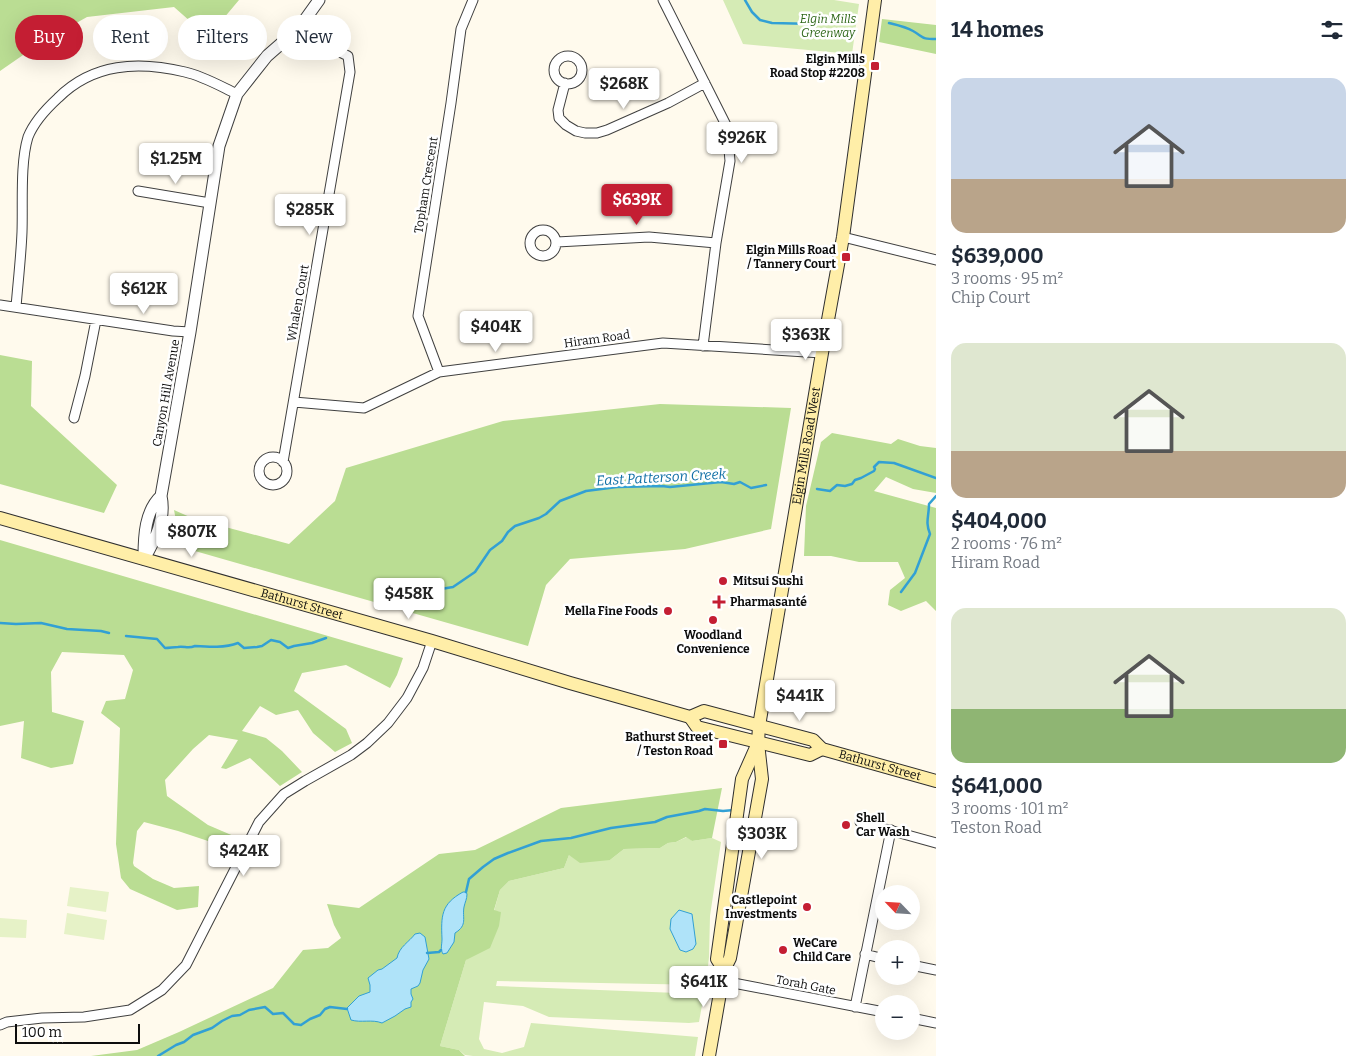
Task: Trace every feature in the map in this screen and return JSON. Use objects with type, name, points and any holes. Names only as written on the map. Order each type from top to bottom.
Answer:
[{"type":"main road","name":"Elgin Mills Road West","points":[[758,743],[759,726],[843,237],[875,0]]},
{"type":"main road","name":"Bathurst Street","points":[[0,518],[690,716],[704,711],[813,740],[822,749],[936,781]]},
{"type":"main road","name":"Bathurst Street","points":[[690,716],[698,728],[810,755],[822,749]]},
{"type":"main road","points":[[724,976],[718,959],[742,779],[758,743]]},
{"type":"main road","points":[[709,1056],[724,976],[730,958],[762,779],[758,743]]},
{"type":"street","name":"Canyon Hill Avenue","points":[[309,15],[319,0]]},
{"type":"street","name":"Topham Crescent","points":[[439,372],[418,316],[452,103],[461,29],[473,0]]},
{"type":"street","points":[[664,0],[727,127],[730,161],[716,243],[703,346]]},
{"type":"street","name":"Canyon Hill Avenue","points":[[144,559],[156,540],[164,507],[161,496],[190,332],[219,146],[237,94],[267,56],[277,48]]},
{"type":"street","name":"Whalen Court","points":[[284,462],[350,72],[348,60]]},
{"type":"street","points":[[16,307],[22,233],[23,175],[27,143],[38,121],[63,93],[93,74],[108,69],[134,65],[186,72],[237,94]]},
{"type":"street","points":[[565,83],[558,110],[560,118],[566,125],[576,131],[597,133],[608,130],[668,103],[705,83]]},
{"type":"street","points":[[138,191],[210,203]]},
{"type":"street","points":[[557,242],[649,237],[716,243]]},
{"type":"street","points":[[843,237],[936,260]]},
{"type":"street","points":[[0,306],[190,332]]},
{"type":"street","points":[[74,418],[85,376],[96,320]]},
{"type":"street","name":"Hiram Road","points":[[294,402],[364,408],[439,372],[663,342],[822,353]]},
{"type":"street","points":[[0,1025],[7,1022],[42,1018],[84,1017],[130,1010],[162,990],[186,965],[259,822],[284,794],[368,744],[388,723],[407,698],[423,668],[432,641]]},
{"type":"street","points":[[860,822],[936,843]]},
{"type":"street","points":[[855,1007],[891,830]]},
{"type":"street","points":[[865,954],[875,956]]},
{"type":"street","points":[[920,967],[936,970]]},
{"type":"street","name":"Torah Gate","points":[[724,976],[875,1010]]},
{"type":"street","points":[[920,1020],[936,1023]]},
{"type":"green space","points":[[0,0],[239,0],[226,15],[183,15],[174,7],[93,15],[83,19],[83,15],[15,15],[16,60],[0,71]]},
{"type":"green space","name":"Elgin Mills Greenway","points":[[723,0],[834,0],[859,4],[852,54],[743,44]]},
{"type":"green space","points":[[882,19],[936,25],[936,54],[879,42]]},
{"type":"green space","points":[[0,355],[32,361],[31,406],[117,485],[104,513],[0,484]]},
{"type":"green space","points":[[660,404],[791,408],[771,529],[685,549],[570,559],[546,585],[528,646],[181,547],[174,510],[192,518],[289,544],[335,501],[346,468],[503,421]]},
{"type":"green space","points":[[832,433],[891,444],[898,439],[920,446],[936,448],[936,493],[913,489],[886,477],[874,491],[936,508],[936,611],[926,601],[901,611],[888,605],[890,590],[905,578],[898,562],[859,562],[831,556],[804,556],[806,506],[821,442]]},
{"type":"green space","points":[[0,540],[403,658],[390,688],[346,665],[302,673],[294,691],[346,729],[352,743],[335,752],[313,733],[298,710],[276,715],[260,706],[242,731],[266,738],[282,751],[302,772],[280,786],[250,758],[226,769],[221,768],[238,740],[209,735],[193,749],[165,780],[167,796],[208,825],[236,837],[229,846],[223,846],[144,822],[137,831],[134,866],[153,879],[174,888],[199,886],[198,907],[177,910],[130,889],[121,878],[116,844],[120,728],[101,713],[106,701],[125,699],[133,670],[124,655],[62,652],[51,672],[52,712],[84,721],[73,764],[51,768],[21,758],[24,721],[0,726]]},
{"type":"green space","points":[[722,788],[712,838],[692,841],[686,837],[660,848],[624,849],[610,860],[580,863],[569,855],[564,868],[509,881],[500,890],[494,910],[501,912],[499,926],[490,948],[466,960],[440,1046],[459,1050],[465,1056],[91,1056],[137,1050],[273,988],[303,950],[328,948],[341,938],[334,925],[327,904],[359,908],[439,854],[475,850],[561,808]]},
{"type":"green space","points":[[687,837],[692,841],[712,838],[721,842],[710,916],[706,985],[497,981],[496,986],[704,994],[699,1022],[549,1017],[523,1006],[484,1002],[479,1039],[484,1049],[502,1053],[524,1047],[531,1023],[698,1037],[695,1056],[473,1056],[465,1055],[459,1050],[440,1046],[466,960],[501,912],[494,911],[500,890],[509,881],[564,868],[569,855],[610,860],[624,849],[660,848],[668,843]]},
{"type":"green space","points":[[70,887],[109,892],[106,912],[67,906]]},
{"type":"green space","points":[[67,913],[107,920],[104,940],[64,934]]},
{"type":"green space","points":[[0,918],[27,920],[26,938],[0,937]]},
{"type":"water","points":[[463,892],[467,894],[464,907],[464,921],[462,927],[455,933],[454,942],[447,953],[443,954],[441,949],[442,917],[450,901]]},
{"type":"water","points":[[679,910],[692,914],[696,944],[693,949],[686,952],[680,950],[670,929],[671,919]]},
{"type":"water","points":[[420,933],[425,937],[429,959],[423,970],[420,983],[411,989],[413,999],[411,1007],[382,1023],[351,1020],[347,1008],[359,996],[370,992],[368,978],[397,958],[404,945],[415,934]]},
{"type":"waterway","points":[[745,0],[752,12],[760,20],[772,23],[815,24],[823,23],[827,20],[850,19]]},
{"type":"waterway","points":[[889,23],[907,28],[922,37],[936,39]]},
{"type":"waterway","name":"East Patterson Creek","points":[[817,489],[830,491],[837,485],[845,486],[852,484],[855,480],[874,471],[874,467],[879,462],[894,463],[936,478]]},
{"type":"waterway","name":"East Patterson Creek","points":[[380,595],[389,591],[435,590],[453,587],[475,572],[490,550],[502,541],[515,526],[539,518],[560,501],[586,491],[617,487],[670,487],[721,482],[734,484],[740,482],[751,488],[766,485]]},
{"type":"waterway","points":[[901,592],[915,573],[930,534],[927,522],[929,504],[936,496]]},
{"type":"waterway","name":"East Patterson Creek","points":[[0,623],[41,623],[67,629],[109,633]]},
{"type":"waterway","name":"East Patterson Creek","points":[[126,636],[157,639],[165,648],[211,647],[238,643],[244,648],[262,646],[271,640],[280,642],[288,648],[326,638]]},
{"type":"waterway","points":[[466,892],[469,879],[494,859],[541,841],[571,838],[611,828],[655,822],[667,817],[705,809],[734,810]]},
{"type":"waterway","points":[[427,953],[439,952],[441,950]]},
{"type":"waterway","points":[[158,1056],[193,1035],[249,1010],[265,1007],[273,1014],[283,1013],[294,1024],[301,1025],[320,1015],[325,1009],[330,1007],[347,1009]]},
{"type":"place","name":"Elgin Mills Road Stop #2208","points":[[875,66]]},
{"type":"place","name":"Elgin Mills Road / Tannery Court","points":[[846,257]]},
{"type":"place","name":"Mitsui Sushi","points":[[723,581]]},
{"type":"place","name":"Pharmasanté","points":[[719,602]]},
{"type":"place","name":"Mella Fine Foods","points":[[668,611]]},
{"type":"place","name":"Woodland Convenience","points":[[713,620]]},
{"type":"place","name":"Bathurst Street / Teston Road","points":[[723,744]]},
{"type":"place","name":"Shell Car Wash","points":[[846,825]]},
{"type":"place","name":"Castlepoint Investments","points":[[807,907]]},
{"type":"place","name":"WeCare Child Care","points":[[783,950]]}]
